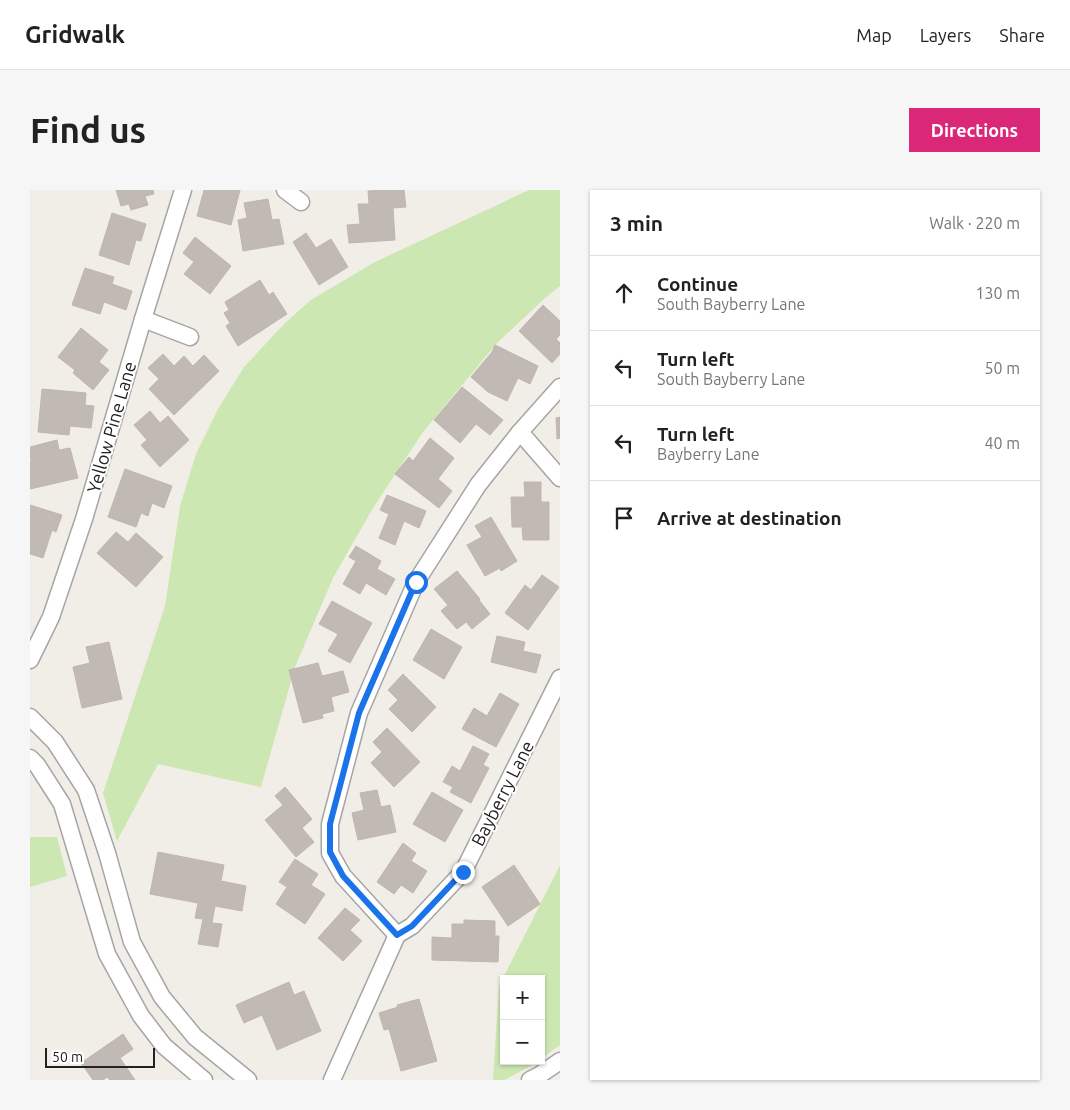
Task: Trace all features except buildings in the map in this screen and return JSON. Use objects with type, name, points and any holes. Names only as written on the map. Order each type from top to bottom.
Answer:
[{"type":"street","name":"Yellow Pine Lane","points":[[30,660],[51,617],[84,519],[183,190]]},
{"type":"street","points":[[285,190],[302,202]]},
{"type":"street","points":[[143,319],[190,337]]},
{"type":"street","points":[[332,1080],[397,935],[343,876],[330,852],[330,824],[359,713],[416,582],[478,485],[520,432],[560,387]]},
{"type":"street","points":[[520,432],[560,478]]},
{"type":"street","name":"Bayberry Lane","points":[[397,935],[412,926],[463,872],[560,678]]},
{"type":"street","points":[[30,717],[55,742],[86,790],[107,853],[132,942],[162,997],[194,1037],[248,1080]]},
{"type":"street","points":[[30,758],[37,765],[62,804],[107,954],[141,1016],[164,1046],[204,1080]]},
{"type":"street","points":[[530,1080],[560,1061]]},
{"type":"green space","points":[[529,190],[560,190],[560,286],[497,343],[423,432],[373,508],[333,578],[295,667],[261,787],[158,764],[117,841],[103,793],[165,606],[180,506],[196,454],[218,409],[244,367],[286,322],[311,300],[373,263]]},
{"type":"green space","points":[[30,837],[57,837],[67,876],[30,887]]},
{"type":"green space","points":[[560,865],[560,1045],[545,1056],[545,975],[505,975]]},
{"type":"green space","points":[[500,984],[500,1065],[532,1065],[504,1080],[493,1080]]},
{"type":"route","points":[[416,582],[359,713],[330,824],[330,852],[343,876],[397,935],[412,926],[463,872]]}]
